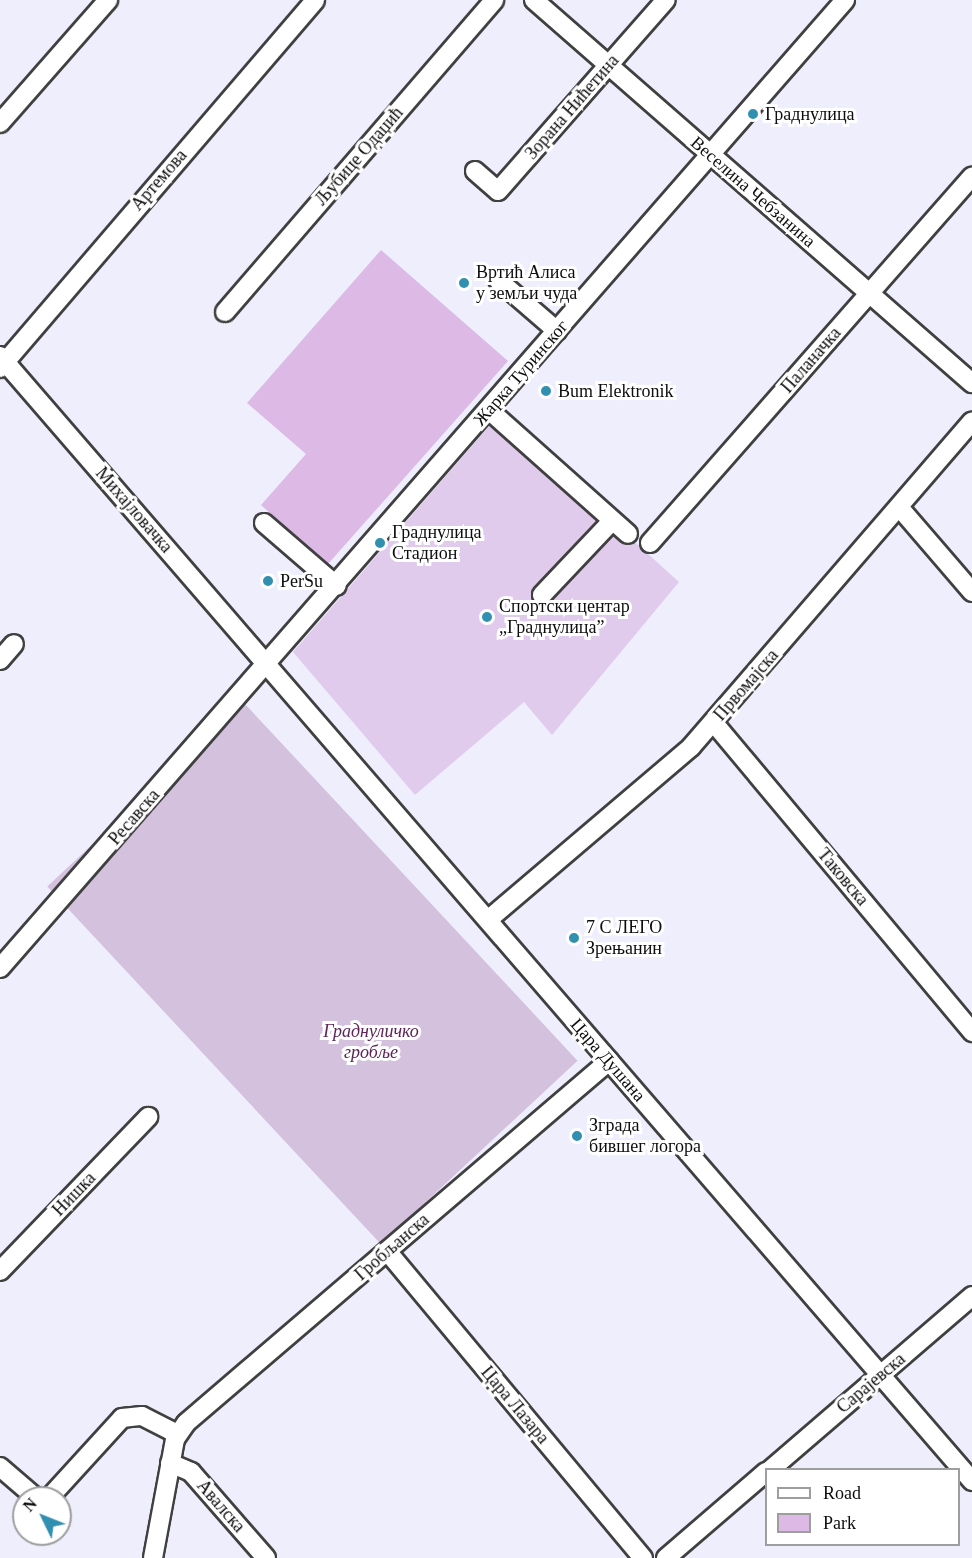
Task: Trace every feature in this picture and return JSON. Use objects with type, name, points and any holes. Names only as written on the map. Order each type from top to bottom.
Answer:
[{"type":"street","points":[[0,123],[108,0]]},
{"type":"street","name":"Артемова","points":[[2,362],[315,0]]},
{"type":"street","name":"Љубице Одаџић","points":[[225,312],[494,0]]},
{"type":"street","name":"Веселина Чебзанина","points":[[534,0],[972,384]]},
{"type":"street","name":"Зорана Нићетина","points":[[475,171],[498,191],[666,0]]},
{"type":"street","name":"Жарка Туринског","points":[[268,665],[845,0]]},
{"type":"street","name":"Паланачка","points":[[650,543],[972,176]]},
{"type":"street","points":[[498,280],[557,331]]},
{"type":"street","name":"Михајловачка","points":[[2,362],[268,665]]},
{"type":"street","points":[[489,410],[628,534]]},
{"type":"street","name":"Првомајска","points":[[489,919],[614,816],[714,723],[972,422]]},
{"type":"street","points":[[899,507],[972,592]]},
{"type":"street","points":[[542,595],[612,521]]},
{"type":"street","points":[[264,523],[337,586]]},
{"type":"street","points":[[0,660],[14,644]]},
{"type":"street","name":"Цара Душана","points":[[268,665],[972,1481]]},
{"type":"street","name":"Ресавска","points":[[0,968],[268,665]]},
{"type":"street","name":"Таковска","points":[[714,723],[972,1032]]},
{"type":"street","name":"Гробљанска","points":[[176,1433],[609,1061]]},
{"type":"street","name":"Нишка","points":[[0,1271],[148,1117]]},
{"type":"street","name":"Цара Лазара","points":[[387,1251],[643,1558]]},
{"type":"street","name":"Сарајевска","points":[[772,1468],[972,1296]]},
{"type":"street","points":[[60,1486],[122,1418],[142,1416],[176,1433],[153,1558]]},
{"type":"street","name":"Авалска","points":[[170,1463],[191,1472],[266,1558]]},
{"type":"street","points":[[0,1467],[22,1486]]},
{"type":"street","points":[[666,1558],[765,1474]]},
{"type":"green space","points":[[381,250],[508,361],[328,564],[261,505],[306,454],[247,403]]},
{"type":"green space","name":"Граднуличко гробље","points":[[244,703],[577,1061],[381,1244],[47,886]]},
{"type":"shaded area","name":"Спортски центар „Граднулица”","points":[[497,417],[679,582],[552,735],[524,702],[415,795],[293,652]]},
{"type":"place","name":"Граднулица","points":[[753,114]]},
{"type":"place","name":"Вртић Алиса у земљи чуда","points":[[464,283]]},
{"type":"place","name":"Bum Elektronik","points":[[546,391]]},
{"type":"place","name":"Граднулица Стадион","points":[[380,543]]},
{"type":"place","name":"PerSu","points":[[268,581]]},
{"type":"place","name":"Спортски центар „Граднулица”","points":[[487,617]]},
{"type":"place","name":"7 С ЛЕГО Зрењанин","points":[[574,938]]},
{"type":"place","name":"Зграда бившег логора","points":[[577,1136]]}]
